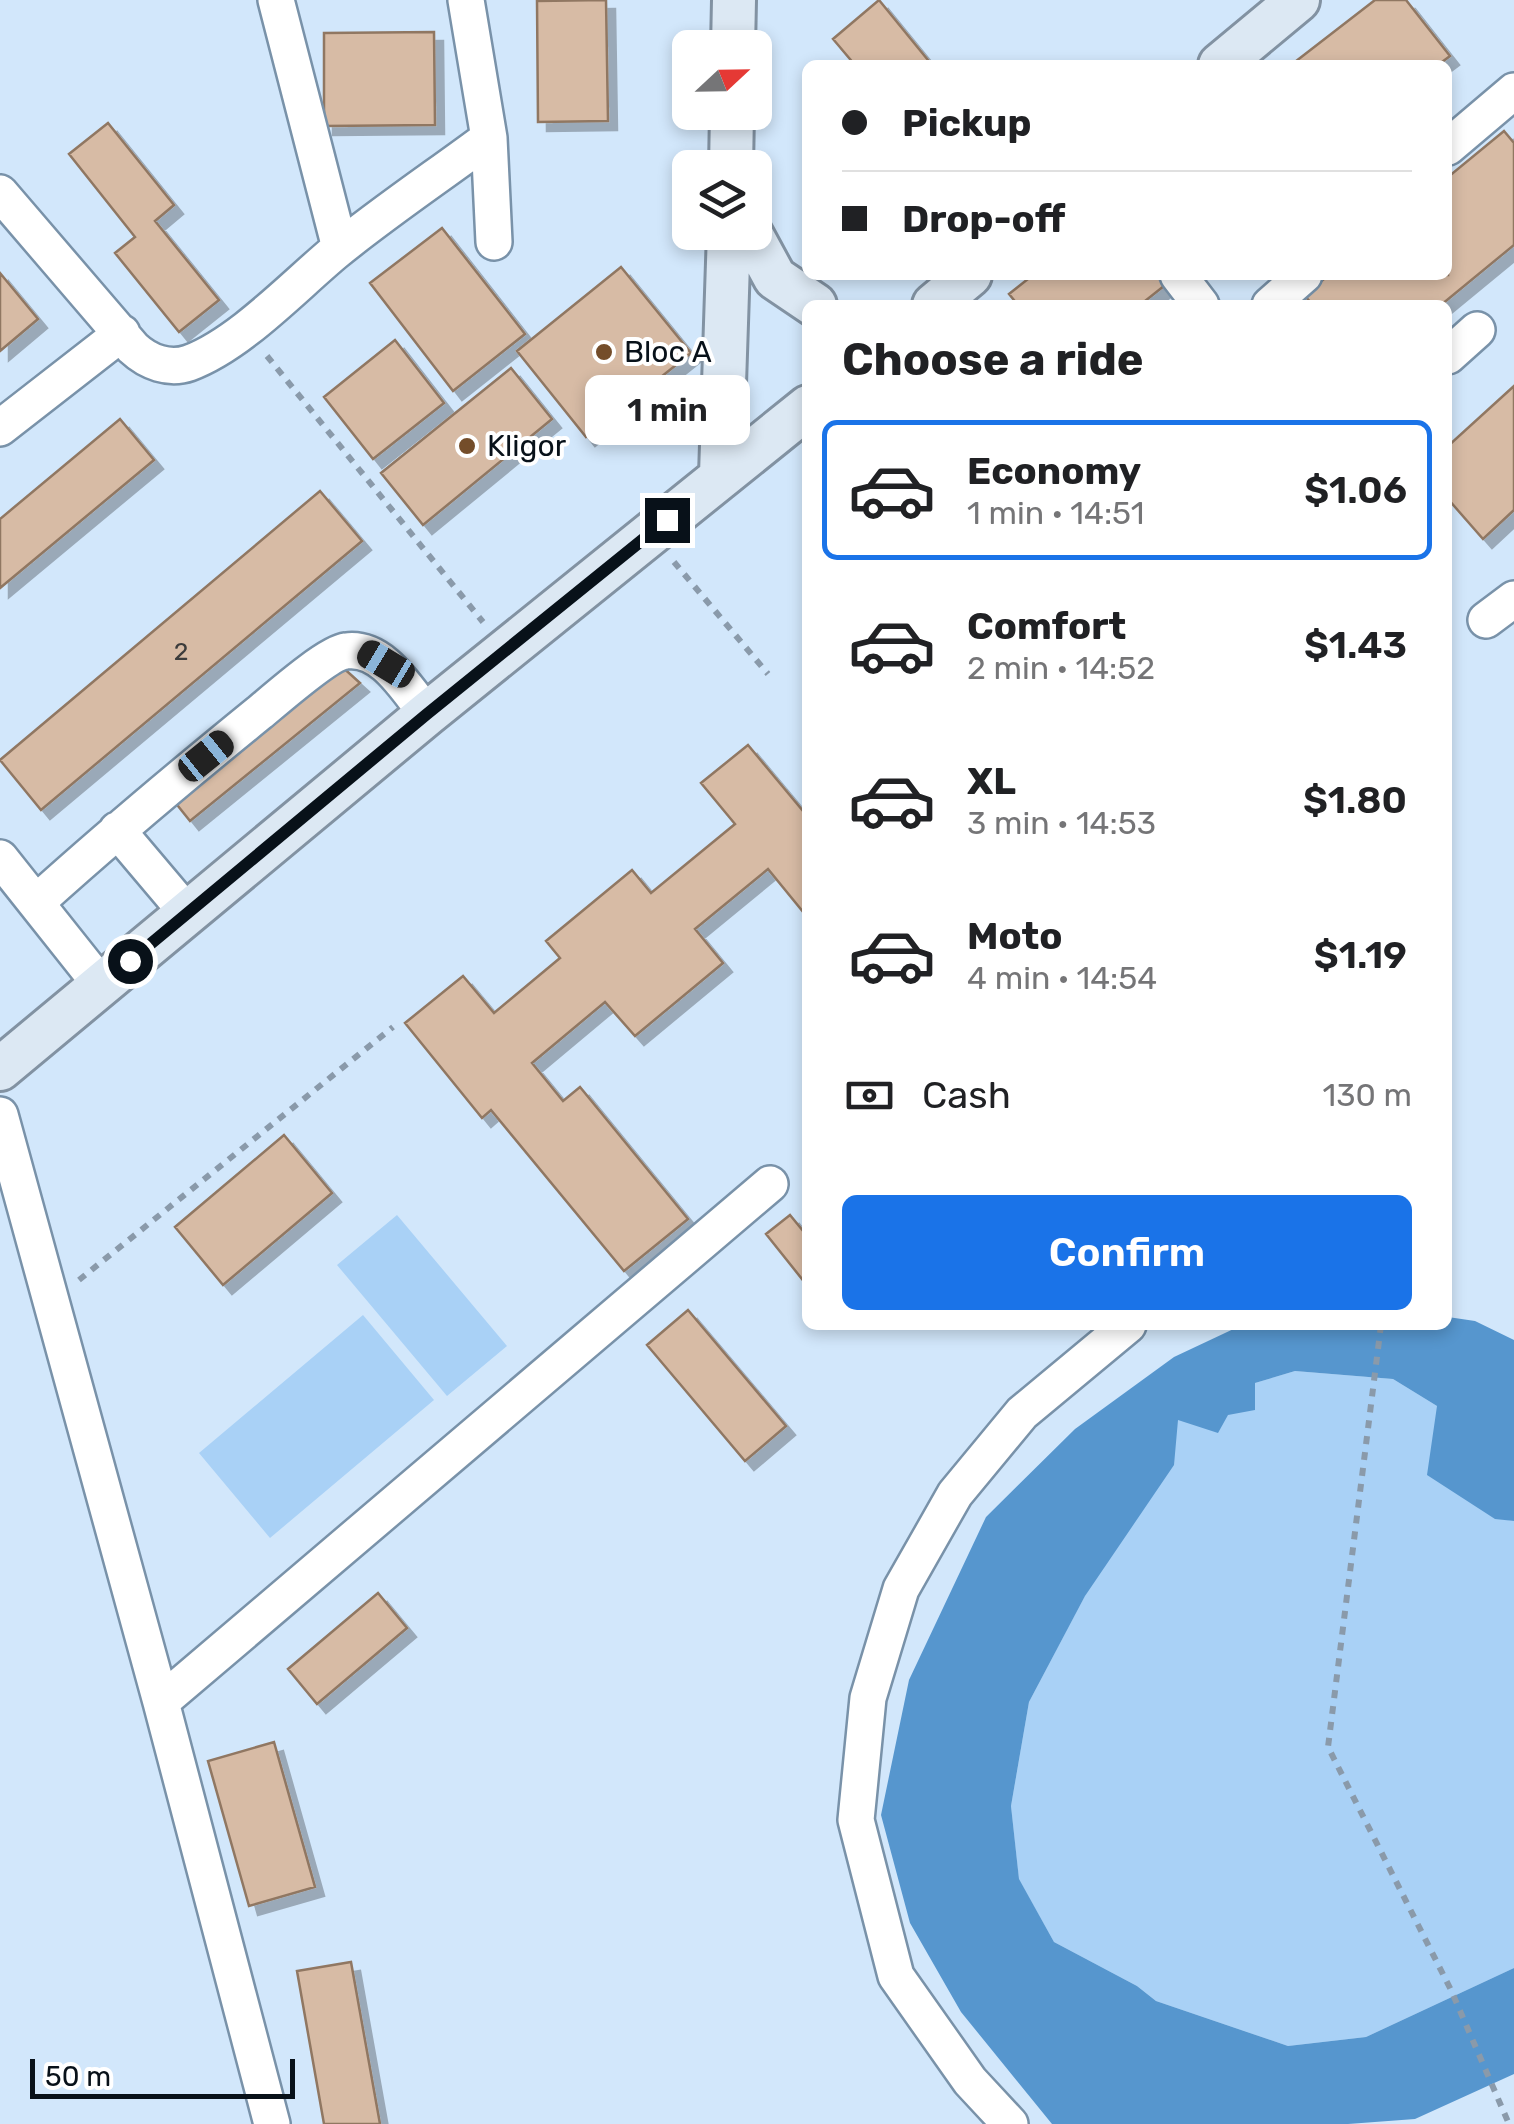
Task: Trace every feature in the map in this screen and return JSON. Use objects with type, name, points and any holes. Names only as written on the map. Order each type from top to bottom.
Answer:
[{"type":"main road","points":[[733,30],[734,0]]},
{"type":"main road","points":[[1226,60],[1298,0]]},
{"type":"main road","points":[[721,475],[728,250]]},
{"type":"main road","points":[[760,250],[776,278],[808,300]]},
{"type":"main road","points":[[936,300],[963,280]]},
{"type":"main road","points":[[0,1069],[427,714],[802,412]]},
{"type":"street","points":[[276,0],[340,248]]},
{"type":"street","points":[[466,0],[489,138],[494,242]]},
{"type":"street","points":[[1452,144],[1513,95]]},
{"type":"street","points":[[0,193],[146,360],[185,365],[244,328],[340,248],[489,138]]},
{"type":"street","points":[[1182,280],[1197,300]]},
{"type":"street","points":[[1276,300],[1298,280]]},
{"type":"street","points":[[1452,352],[1477,330]]},
{"type":"street","points":[[0,428],[122,333]]},
{"type":"street","points":[[38,901],[117,830],[296,682],[344,650],[366,652],[386,664],[427,714]]},
{"type":"street","points":[[117,830],[188,914]]},
{"type":"street","points":[[0,858],[101,985]]},
{"type":"street","points":[[0,1116],[162,1702],[272,2124]]},
{"type":"street","points":[[162,1702],[770,1184]]},
{"type":"street","points":[[1010,2124],[970,2081],[896,1976],[856,1820],[868,1698],[901,1589],[955,1494],[1022,1413],[1122,1330]]},
{"type":"path","points":[[244,328],[507,650]]},
{"type":"path","points":[[650,534],[768,674]]},
{"type":"path","points":[[52,1302],[393,1026]]},
{"type":"path","points":[[1380,1330],[1328,1747],[1450,1990],[1509,2124]]},
{"type":"shaded area","points":[[397,1215],[507,1346],[447,1396],[337,1265]]},
{"type":"shaded area","points":[[363,1315],[434,1400],[270,1538],[199,1453]]},
{"type":"shaded area","points":[[1452,1318],[1475,1321],[1514,1340],[1514,1521],[1495,1519],[1427,1475],[1437,1406],[1393,1379],[1295,1371],[1255,1383],[1255,1410],[1228,1415],[1218,1433],[1178,1420],[1174,1465],[1085,1596],[1029,1702],[1011,1806],[1019,1879],[1054,1942],[1137,1986],[1156,2001],[1288,2046],[1366,2037],[1514,1968],[1514,2074],[1415,2119],[1348,2124],[1052,2124],[961,2012],[910,1923],[881,1815],[909,1680],[986,1517],[1075,1429],[1174,1357],[1231,1330],[1452,1330]]},
{"type":"shaded area","points":[[1295,1371],[1393,1379],[1437,1406],[1495,1518],[1514,1521],[1514,1968],[1366,2037],[1288,2046],[1156,2001],[1137,1986],[1054,1942],[1019,1880],[1011,1806],[1029,1702],[1178,1419],[1228,1415],[1255,1383]]},
{"type":"building","points":[[606,0],[608,121],[538,122],[537,1]]},
{"type":"building","points":[[879,0],[928,60],[851,60],[833,39]]},
{"type":"building","points":[[1375,0],[1406,0],[1450,56],[1445,60],[1297,60]]},
{"type":"building","points":[[434,32],[435,125],[324,126],[324,33]]},
{"type":"building","points":[[108,123],[174,205],[155,221],[219,300],[179,332],[115,253],[135,237],[69,154]]},
{"type":"building","points":[[1504,131],[1514,143],[1514,245],[1447,300],[1308,300],[1304,295],[1323,280],[1452,280],[1452,174]]},
{"type":"building","points":[[442,228],[525,334],[453,391],[370,283]]},
{"type":"building","name":"Bloc A","points":[[621,267],[691,353],[586,437],[517,351]]},
{"type":"building","points":[[0,273],[38,319],[0,351]]},
{"type":"building","points":[[1027,280],[1169,282],[1146,300],[1014,300],[1009,294]]},
{"type":"building","points":[[395,340],[444,403],[373,459],[324,397]]},
{"type":"building","name":"Kligor","points":[[511,368],[552,419],[423,525],[381,473]]},
{"type":"building","points":[[1514,386],[1514,510],[1483,539],[1452,504],[1452,442]]},
{"type":"building","points":[[120,419],[154,460],[0,588],[0,519]]},
{"type":"building","points":[[320,491],[362,541],[41,810],[0,760]]},
{"type":"building","points":[[339,664],[360,683],[190,821],[170,796]]},
{"type":"building","points":[[748,745],[802,810],[802,911],[768,869],[695,929],[723,963],[635,1036],[605,1002],[532,1063],[563,1101],[580,1087],[688,1219],[624,1271],[491,1110],[482,1118],[405,1023],[463,976],[494,1013],[560,958],[546,941],[632,870],[651,893],[735,824],[701,783]]},
{"type":"building","points":[[284,1135],[332,1193],[223,1285],[175,1227]]},
{"type":"building","points":[[790,1215],[802,1230],[802,1279],[766,1234]]},
{"type":"building","points":[[688,1310],[786,1426],[745,1461],[647,1345]]},
{"type":"building","points":[[378,1593],[407,1628],[317,1704],[288,1669]]},
{"type":"building","points":[[274,1742],[315,1887],[249,1906],[208,1761]]},
{"type":"building","points":[[351,1962],[380,2124],[324,2124],[297,1971]]},
{"type":"place","name":"Bloc A","points":[[604,352]]},
{"type":"place","name":"Kligor","points":[[467,446]]},
{"type":"route","points":[[130,961],[667,520]]}]
